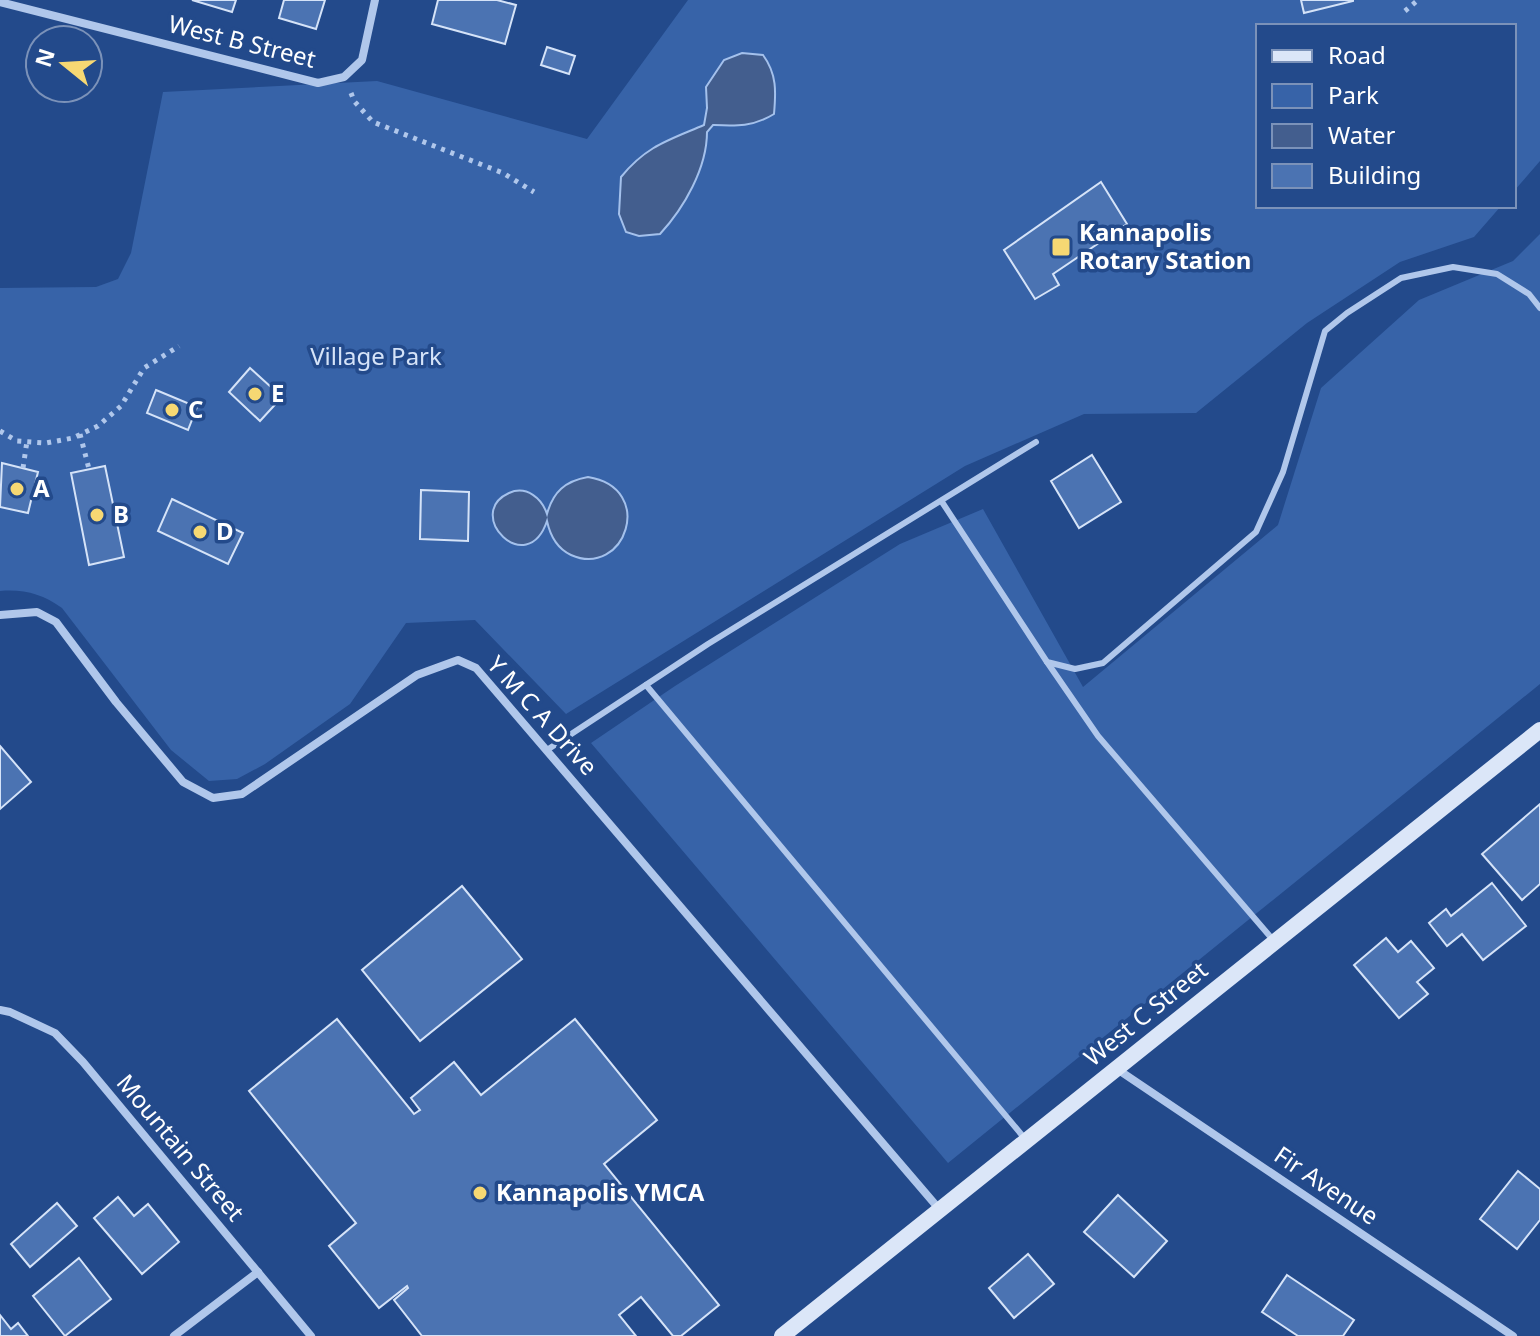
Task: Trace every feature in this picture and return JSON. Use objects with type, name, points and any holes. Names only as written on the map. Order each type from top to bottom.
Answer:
[{"type":"main road","name":"West C Street","points":[[782,1336],[1538,735]]},
{"type":"street","name":"West B Street","points":[[0,2],[318,83],[344,77],[362,60],[375,0]]},
{"type":"street","name":"Y M C A Drive","points":[[0,615],[37,612],[56,622],[116,702],[183,782],[213,798],[242,794],[417,675],[458,660],[476,668],[940,1210]]},
{"type":"street","name":"Mountain Street","points":[[0,1010],[55,1033],[74,1052],[311,1336]]},
{"type":"street","name":"Fir Avenue","points":[[1116,1069],[1513,1336]]},
{"type":"street","points":[[174,1336],[258,1272]]},
{"type":"lane","points":[[1047,662],[1075,669],[1103,663],[1256,532],[1283,472],[1325,331],[1347,313],[1401,278],[1453,267],[1497,274],[1529,294],[1540,308]]},
{"type":"lane","points":[[547,750],[708,644],[1036,442]]},
{"type":"lane","points":[[942,502],[1098,736],[1275,942]]},
{"type":"lane","points":[[646,685],[1027,1140]]},
{"type":"path","points":[[1405,11],[1418,0]]},
{"type":"path","points":[[344,77],[354,101],[373,122],[503,173],[534,192]]},
{"type":"path","points":[[0,431],[17,441],[46,443],[98,426],[121,406],[144,368],[179,346]]},
{"type":"path","points":[[80,434],[89,469]]},
{"type":"path","points":[[23,468],[27,441]]},
{"type":"green space","name":"Village Park","points":[[688,0],[1540,0],[1540,161],[1516,189],[1516,24],[1256,24],[1256,208],[1499,208],[1474,237],[1400,262],[1307,323],[1196,413],[1084,414],[965,466],[566,714],[475,620],[406,623],[350,704],[265,764],[237,779],[209,781],[171,750],[62,608],[32,594],[0,591],[0,288],[96,287],[118,279],[131,253],[163,92],[377,81],[587,139]]},
{"type":"green space","points":[[1540,234],[1540,684],[948,1163],[591,743],[675,686],[900,544],[983,509],[1083,687],[1278,525],[1321,388],[1419,300],[1513,261]]},
{"type":"water","points":[[742,53],[763,55],[768,62],[774,83],[774,114],[752,123],[713,125],[707,132],[703,159],[692,187],[669,224],[660,234],[639,236],[626,232],[619,214],[621,177],[649,151],[704,125],[706,87],[724,60]]},
{"type":"water","points":[[588,477],[609,484],[622,497],[627,513],[626,529],[618,544],[606,554],[590,559],[571,555],[554,541],[547,521],[538,538],[526,544],[514,544],[503,537],[496,527],[493,515],[497,503],[509,493],[528,492],[541,503],[547,514],[561,489],[573,481]]},
{"type":"building","points":[[192,0],[236,0],[232,12]]},
{"type":"building","points":[[284,0],[325,0],[316,29],[279,18]]},
{"type":"building","points":[[438,0],[497,0],[516,5],[505,44],[432,24]]},
{"type":"building","points":[[1301,0],[1353,0],[1353,1],[1304,13]]},
{"type":"building","points":[[547,47],[575,56],[569,74],[541,65]]},
{"type":"building","points":[[1101,182],[1127,224],[1053,274],[1059,285],[1035,299],[1004,250]]},
{"type":"building","name":"E","points":[[250,368],[282,397],[260,421],[229,392]]},
{"type":"building","name":"C","points":[[156,390],[197,407],[188,430],[147,413]]},
{"type":"building","points":[[1092,455],[1121,502],[1079,528],[1051,481]]},
{"type":"building","name":"A","points":[[2,463],[38,472],[28,513],[0,507]]},
{"type":"building","name":"B","points":[[105,466],[124,557],[89,565],[71,473]]},
{"type":"building","points":[[421,490],[469,492],[468,541],[420,539]]},
{"type":"building","name":"D","points":[[172,499],[243,533],[228,564],[158,531]]},
{"type":"building","points":[[0,746],[31,782],[0,809]]},
{"type":"building","points":[[1540,804],[1540,884],[1522,900],[1482,854]]},
{"type":"building","points":[[1492,883],[1526,926],[1483,960],[1462,934],[1447,946],[1429,923],[1446,909],[1451,916]]},
{"type":"building","points":[[462,886],[522,959],[420,1041],[362,970]]},
{"type":"building","points":[[1386,938],[1398,952],[1411,941],[1434,968],[1417,982],[1428,994],[1399,1018],[1354,965]]},
{"type":"building","name":"Kannapolis YMCA","points":[[337,1019],[414,1114],[420,1110],[411,1098],[454,1062],[481,1095],[575,1019],[657,1120],[604,1164],[719,1305],[681,1336],[673,1336],[641,1297],[619,1315],[636,1336],[422,1336],[394,1300],[407,1286],[379,1308],[329,1246],[356,1223],[249,1091]]},
{"type":"building","points":[[1518,1171],[1540,1189],[1540,1220],[1517,1249],[1480,1219]]},
{"type":"building","points":[[1118,1195],[1167,1241],[1134,1277],[1084,1232]]},
{"type":"building","points":[[118,1197],[134,1216],[148,1204],[179,1242],[142,1274],[94,1218]]},
{"type":"building","points":[[57,1203],[77,1226],[30,1267],[11,1244]]},
{"type":"building","points":[[1028,1254],[1054,1284],[1014,1318],[989,1288]]},
{"type":"building","points":[[79,1258],[111,1299],[65,1336],[33,1296]]},
{"type":"building","points":[[1287,1275],[1354,1320],[1343,1336],[1298,1336],[1262,1312]]},
{"type":"building","points":[[0,1315],[11,1329],[18,1323],[28,1336],[0,1336]]},
{"type":"place","name":"Kannapolis Rotary Station","points":[[1061,247]]},
{"type":"place","name":"E","points":[[255,394]]},
{"type":"place","name":"C","points":[[172,410]]},
{"type":"place","name":"A","points":[[17,489]]},
{"type":"place","name":"B","points":[[97,515]]},
{"type":"place","name":"D","points":[[200,532]]},
{"type":"place","name":"Kannapolis YMCA","points":[[480,1193]]}]
